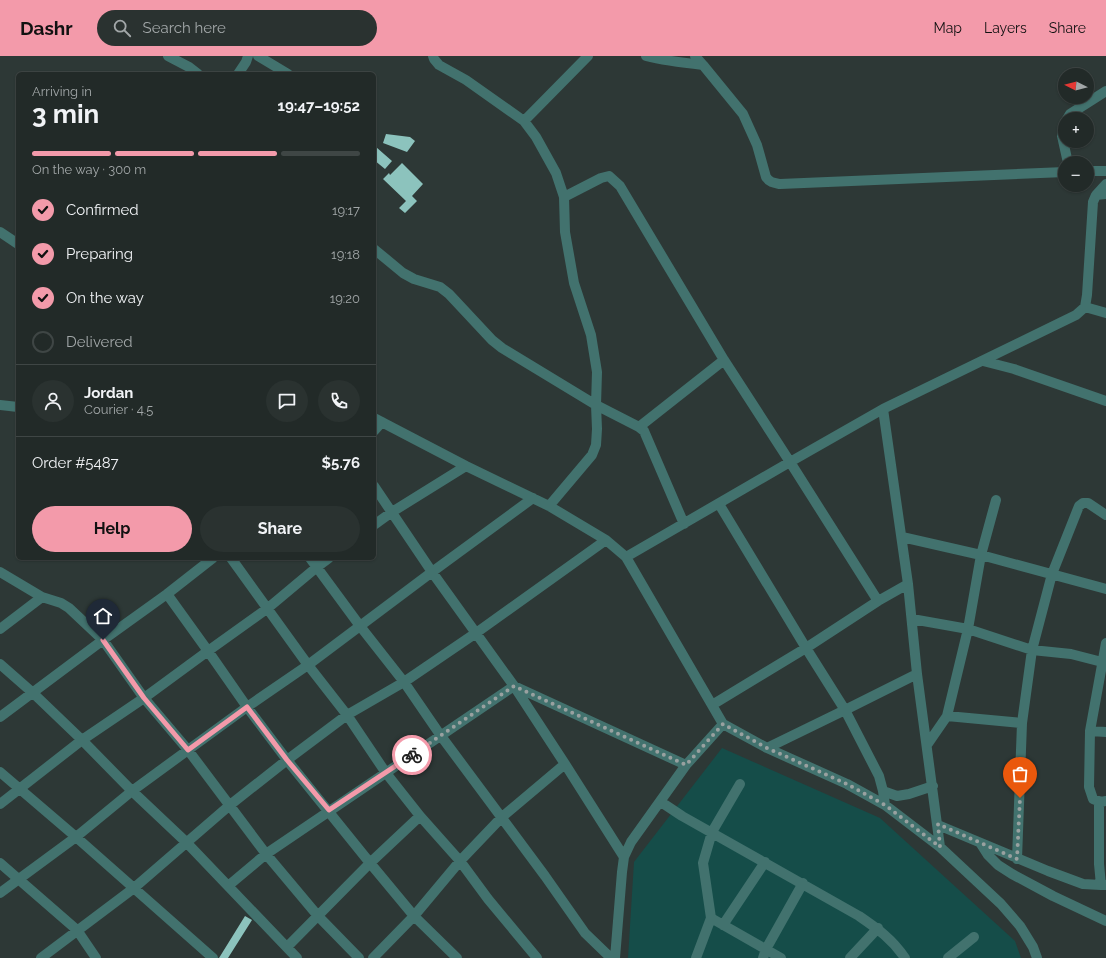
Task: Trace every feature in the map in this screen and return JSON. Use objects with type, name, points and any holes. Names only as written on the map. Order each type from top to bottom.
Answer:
[{"type":"street","points":[[168,56],[195,72]]},
{"type":"street","points":[[239,72],[248,56]]},
{"type":"street","points":[[258,56],[285,72]]},
{"type":"street","points":[[433,56],[439,65],[466,80],[524,121],[536,137],[556,173],[564,197],[565,232],[574,283],[591,334],[597,372],[597,429],[596,445],[592,455],[549,506]]},
{"type":"street","points":[[524,121],[588,56]]},
{"type":"street","points":[[646,56],[659,60],[704,65]]},
{"type":"street","points":[[695,56],[744,114],[757,145],[766,177],[769,182],[788,184],[1058,172]]},
{"type":"street","points":[[1073,112],[1106,91]]},
{"type":"street","points":[[1094,171],[1106,171]]},
{"type":"street","points":[[564,197],[601,178],[609,176],[620,186],[724,360],[878,601]]},
{"type":"street","points":[[626,557],[884,409],[1076,315],[1085,307],[1087,295],[1094,202],[1101,195],[1106,184]]},
{"type":"street","points":[[0,232],[16,243]]},
{"type":"street","points":[[376,251],[403,273],[414,279],[440,287],[449,294],[492,340],[502,348],[596,405],[639,426],[644,431],[684,524]]},
{"type":"street","points":[[1085,307],[1106,313]]},
{"type":"street","points":[[639,426],[724,360]]},
{"type":"street","points":[[983,360],[1014,369],[1106,401]]},
{"type":"street","points":[[0,405],[16,407]]},
{"type":"street","points":[[884,409],[902,537],[917,674],[940,847]]},
{"type":"street","points":[[378,420],[466,466],[549,506],[606,540],[626,557],[723,724],[767,748],[847,784],[885,805],[940,847],[1001,904],[1020,926],[1033,947],[1037,958]]},
{"type":"street","points":[[376,524],[466,466]]},
{"type":"street","points":[[376,489],[432,572],[514,686],[624,857]]},
{"type":"street","points":[[0,893],[76,837],[132,791],[247,707],[308,665],[533,498]]},
{"type":"street","points":[[927,745],[947,716],[968,629],[982,555],[996,500]]},
{"type":"street","points":[[1017,859],[1022,723],[1032,650],[1052,574],[1079,506],[1083,503],[1088,503],[1106,515]]},
{"type":"street","points":[[719,504],[845,710],[878,776],[883,791],[885,805]]},
{"type":"street","points":[[902,537],[982,555],[1106,589]]},
{"type":"street","points":[[41,958],[134,888],[230,805],[287,760],[347,716],[404,682],[476,633],[606,540]]},
{"type":"street","points":[[0,717],[211,560]]},
{"type":"street","points":[[232,560],[308,665],[347,716],[386,773],[420,816],[460,861],[488,899],[537,958]]},
{"type":"street","points":[[312,560],[360,626],[404,682],[441,736],[502,817],[585,933],[611,958]]},
{"type":"street","points":[[0,804],[82,740],[144,698],[268,608],[326,560]]},
{"type":"street","points":[[0,572],[42,596],[61,603],[69,608],[103,640],[144,698],[188,750],[266,854],[318,916],[359,958]]},
{"type":"street","points":[[712,705],[806,648],[878,601],[908,584]]},
{"type":"street","points":[[167,594],[247,707],[287,760],[414,916],[457,958]]},
{"type":"street","points":[[0,630],[42,596]]},
{"type":"street","points":[[912,620],[968,629],[1032,650],[1083,656],[1102,662]]},
{"type":"street","points":[[1103,801],[1093,799],[1089,787],[1090,731],[1106,643]]},
{"type":"street","points":[[0,664],[33,693],[186,842],[297,958]]},
{"type":"street","points":[[767,748],[917,674]]},
{"type":"street","points":[[228,886],[266,854],[514,686]]},
{"type":"street","points":[[514,686],[686,765]]},
{"type":"street","points":[[947,716],[1022,723]]},
{"type":"street","points":[[615,958],[624,857],[631,842],[686,765],[723,724]]},
{"type":"street","points":[[1090,731],[1106,732]]},
{"type":"street","points":[[373,958],[414,916],[460,861],[502,817],[565,764]]},
{"type":"street","points":[[0,772],[213,958]]},
{"type":"street","points":[[696,958],[711,918],[703,863],[712,832],[740,784]]},
{"type":"street","points":[[883,791],[897,796],[909,794],[932,786]]},
{"type":"street","points":[[938,824],[1017,859],[1083,884],[1096,886],[1104,885],[1099,864],[1103,840],[1099,805],[1103,801]]},
{"type":"street","points":[[661,802],[682,816],[803,883],[878,928],[894,943],[905,958]]},
{"type":"street","points":[[287,947],[370,863],[420,816]]},
{"type":"street","points":[[981,844],[988,855],[998,865],[1012,874],[1053,896],[1106,921]]},
{"type":"street","points":[[723,925],[765,862]]},
{"type":"street","points":[[0,863],[77,930],[96,958]]},
{"type":"street","points":[[764,954],[803,883]]},
{"type":"street","points":[[711,918],[764,954],[781,958]]},
{"type":"street","points":[[850,958],[878,928]]},
{"type":"street","points":[[948,958],[974,937]]},
{"type":"shaded area","points":[[722,748],[880,818],[1015,941],[1021,958],[628,958],[634,862]]},
{"type":"building","points":[[386,134],[410,137],[415,141],[407,152],[383,143]]},
{"type":"building","points":[[376,147],[392,161],[385,169],[376,162]]},
{"type":"building","points":[[402,163],[423,184],[412,196],[417,201],[405,213],[399,208],[406,201],[383,179],[389,173],[390,175]]},
{"type":"building","points":[[245,916],[252,920],[228,958],[219,958]]},
{"type":"way so far","points":[[412,755],[514,686],[686,765],[723,724],[767,748],[847,784],[885,805],[940,847],[938,824],[1017,859],[1020,798]]},
{"type":"route","points":[[103,640],[144,698],[188,750],[247,707],[287,760],[329,810],[412,755]]}]
